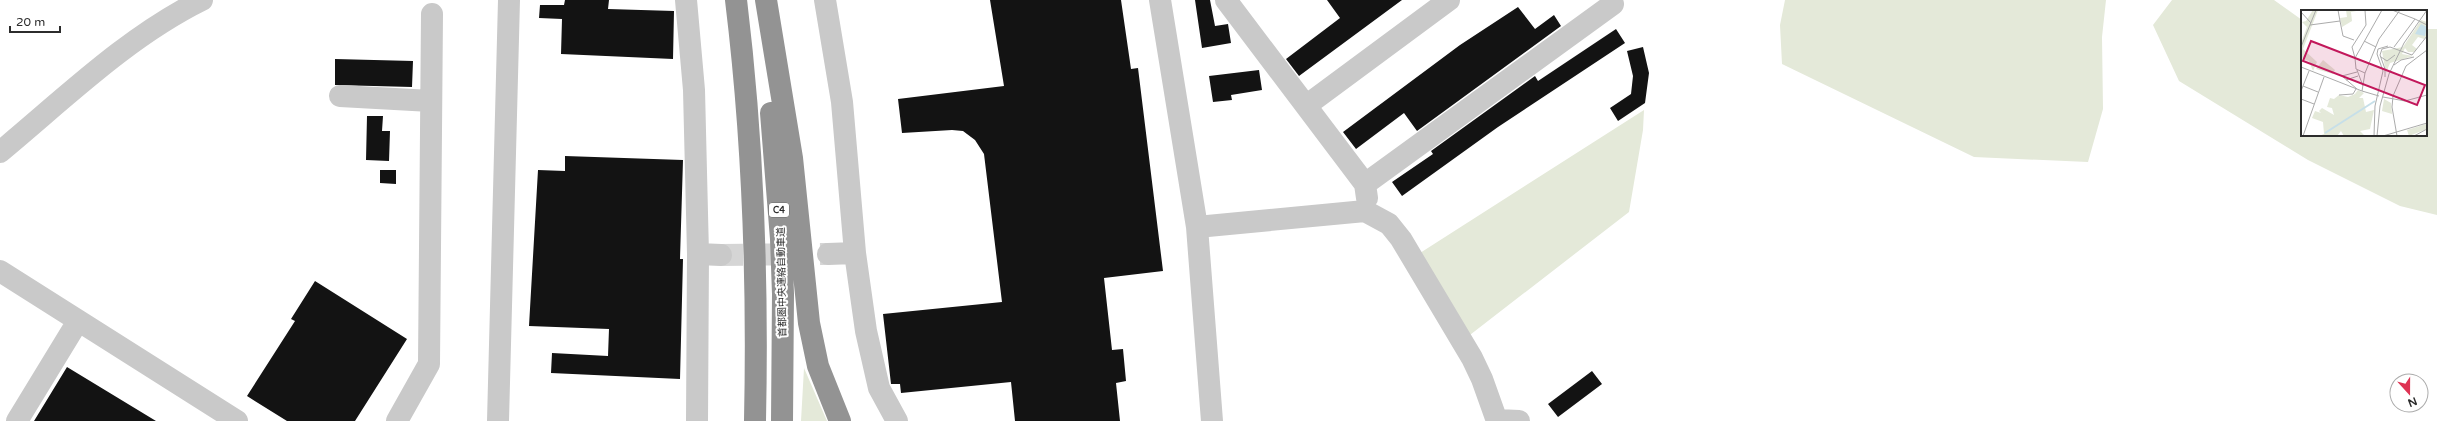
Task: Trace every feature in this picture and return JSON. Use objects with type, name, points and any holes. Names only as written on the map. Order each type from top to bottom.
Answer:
[{"type":"highway","points":[[736,0],[741,39],[754,229],[756,375],[755,421]]},
{"type":"highway","name":"首都圏中央連絡自動車道","points":[[760,0],[781,239],[783,294],[782,421]]},
{"type":"highway","points":[[766,0],[792,158],[810,323],[818,366],[840,421]]},
{"type":"highway","points":[[749,421],[756,375]]},
{"type":"street","points":[[0,152],[123,51],[176,13],[202,0]]},
{"type":"street","points":[[498,421],[509,0]]},
{"type":"street","points":[[686,0],[694,90],[698,254],[697,421]]},
{"type":"street","points":[[825,0],[842,102],[855,253],[866,332],[879,388],[897,421]]},
{"type":"street","points":[[1160,0],[1197,227],[1212,421]]},
{"type":"street","points":[[1226,0],[1365,184],[1368,196],[1365,211]]},
{"type":"street","points":[[1307,106],[1449,0]]},
{"type":"street","points":[[1365,184],[1612,4],[1602,0]]},
{"type":"street","points":[[397,421],[429,364],[432,14]]},
{"type":"street","points":[[340,96],[431,101]]},
{"type":"street","points":[[1197,227],[1365,211],[1389,224],[1400,239],[1472,358],[1497,420],[1519,421]]},
{"type":"street","points":[[828,254],[855,253]]},
{"type":"street","points":[[698,254],[721,255]]},
{"type":"street","points":[[0,271],[237,421]]},
{"type":"street","points":[[17,421],[78,321]]},
{"type":"green space","points":[[1785,0],[2106,0],[2102,37],[2103,109],[2088,162],[1974,157],[1782,64],[1780,25]]},
{"type":"green space","points":[[2172,0],[2274,0],[2301,19],[2301,136],[2427,136],[2427,29],[2437,29],[2437,215],[2400,206],[2308,160],[2179,81],[2153,25]]},
{"type":"green space","points":[[1644,110],[1643,130],[1629,212],[1466,338],[1420,253]]},
{"type":"green space","points":[[804,368],[827,421],[801,421]]},
{"type":"building","points":[[565,0],[609,0],[608,9],[674,11],[673,59],[561,54],[562,19],[539,18],[540,5],[564,5]]},
{"type":"building","points":[[990,0],[1121,0],[1131,69],[1138,68],[1163,271],[1104,278],[1112,350],[1123,349],[1126,381],[1116,383],[1120,421],[1015,421],[1011,382],[901,393],[900,384],[891,384],[883,314],[1002,302],[984,154],[975,140],[963,131],[952,130],[902,133],[898,99],[1004,86]]},
{"type":"building","points":[[1195,0],[1210,0],[1215,26],[1228,24],[1231,43],[1202,48]]},
{"type":"building","points":[[1327,0],[1402,0],[1299,76],[1286,59],[1340,18]]},
{"type":"building","points":[[1518,7],[1535,29],[1554,15],[1561,26],[1417,131],[1404,113],[1356,149],[1343,132],[1460,45]]},
{"type":"building","points":[[1616,29],[1625,43],[1498,127],[1402,196],[1392,182],[1433,154],[1431,151],[1535,76],[1538,81]]},
{"type":"building","points":[[1643,47],[1649,73],[1645,103],[1618,121],[1610,108],[1631,94],[1633,76],[1627,51]]},
{"type":"building","points":[[335,59],[413,61],[412,87],[335,85]]},
{"type":"building","points":[[1259,70],[1262,90],[1231,95],[1232,100],[1213,102],[1209,76]]},
{"type":"building","points":[[367,116],[383,116],[382,131],[390,131],[389,161],[366,160]]},
{"type":"building","points":[[565,156],[683,160],[680,259],[683,259],[680,379],[551,373],[552,353],[608,356],[609,329],[529,326],[538,170],[565,171]]},
{"type":"building","points":[[380,170],[396,170],[396,184],[380,183]]},
{"type":"building","points":[[315,281],[407,339],[355,421],[287,421],[247,396],[295,321],[291,319]]},
{"type":"building","points":[[67,367],[156,421],[34,421]]},
{"type":"building","points":[[1592,371],[1602,384],[1558,417],[1548,404]]},
{"type":"tunnel","points":[[721,255],[828,254]]}]
